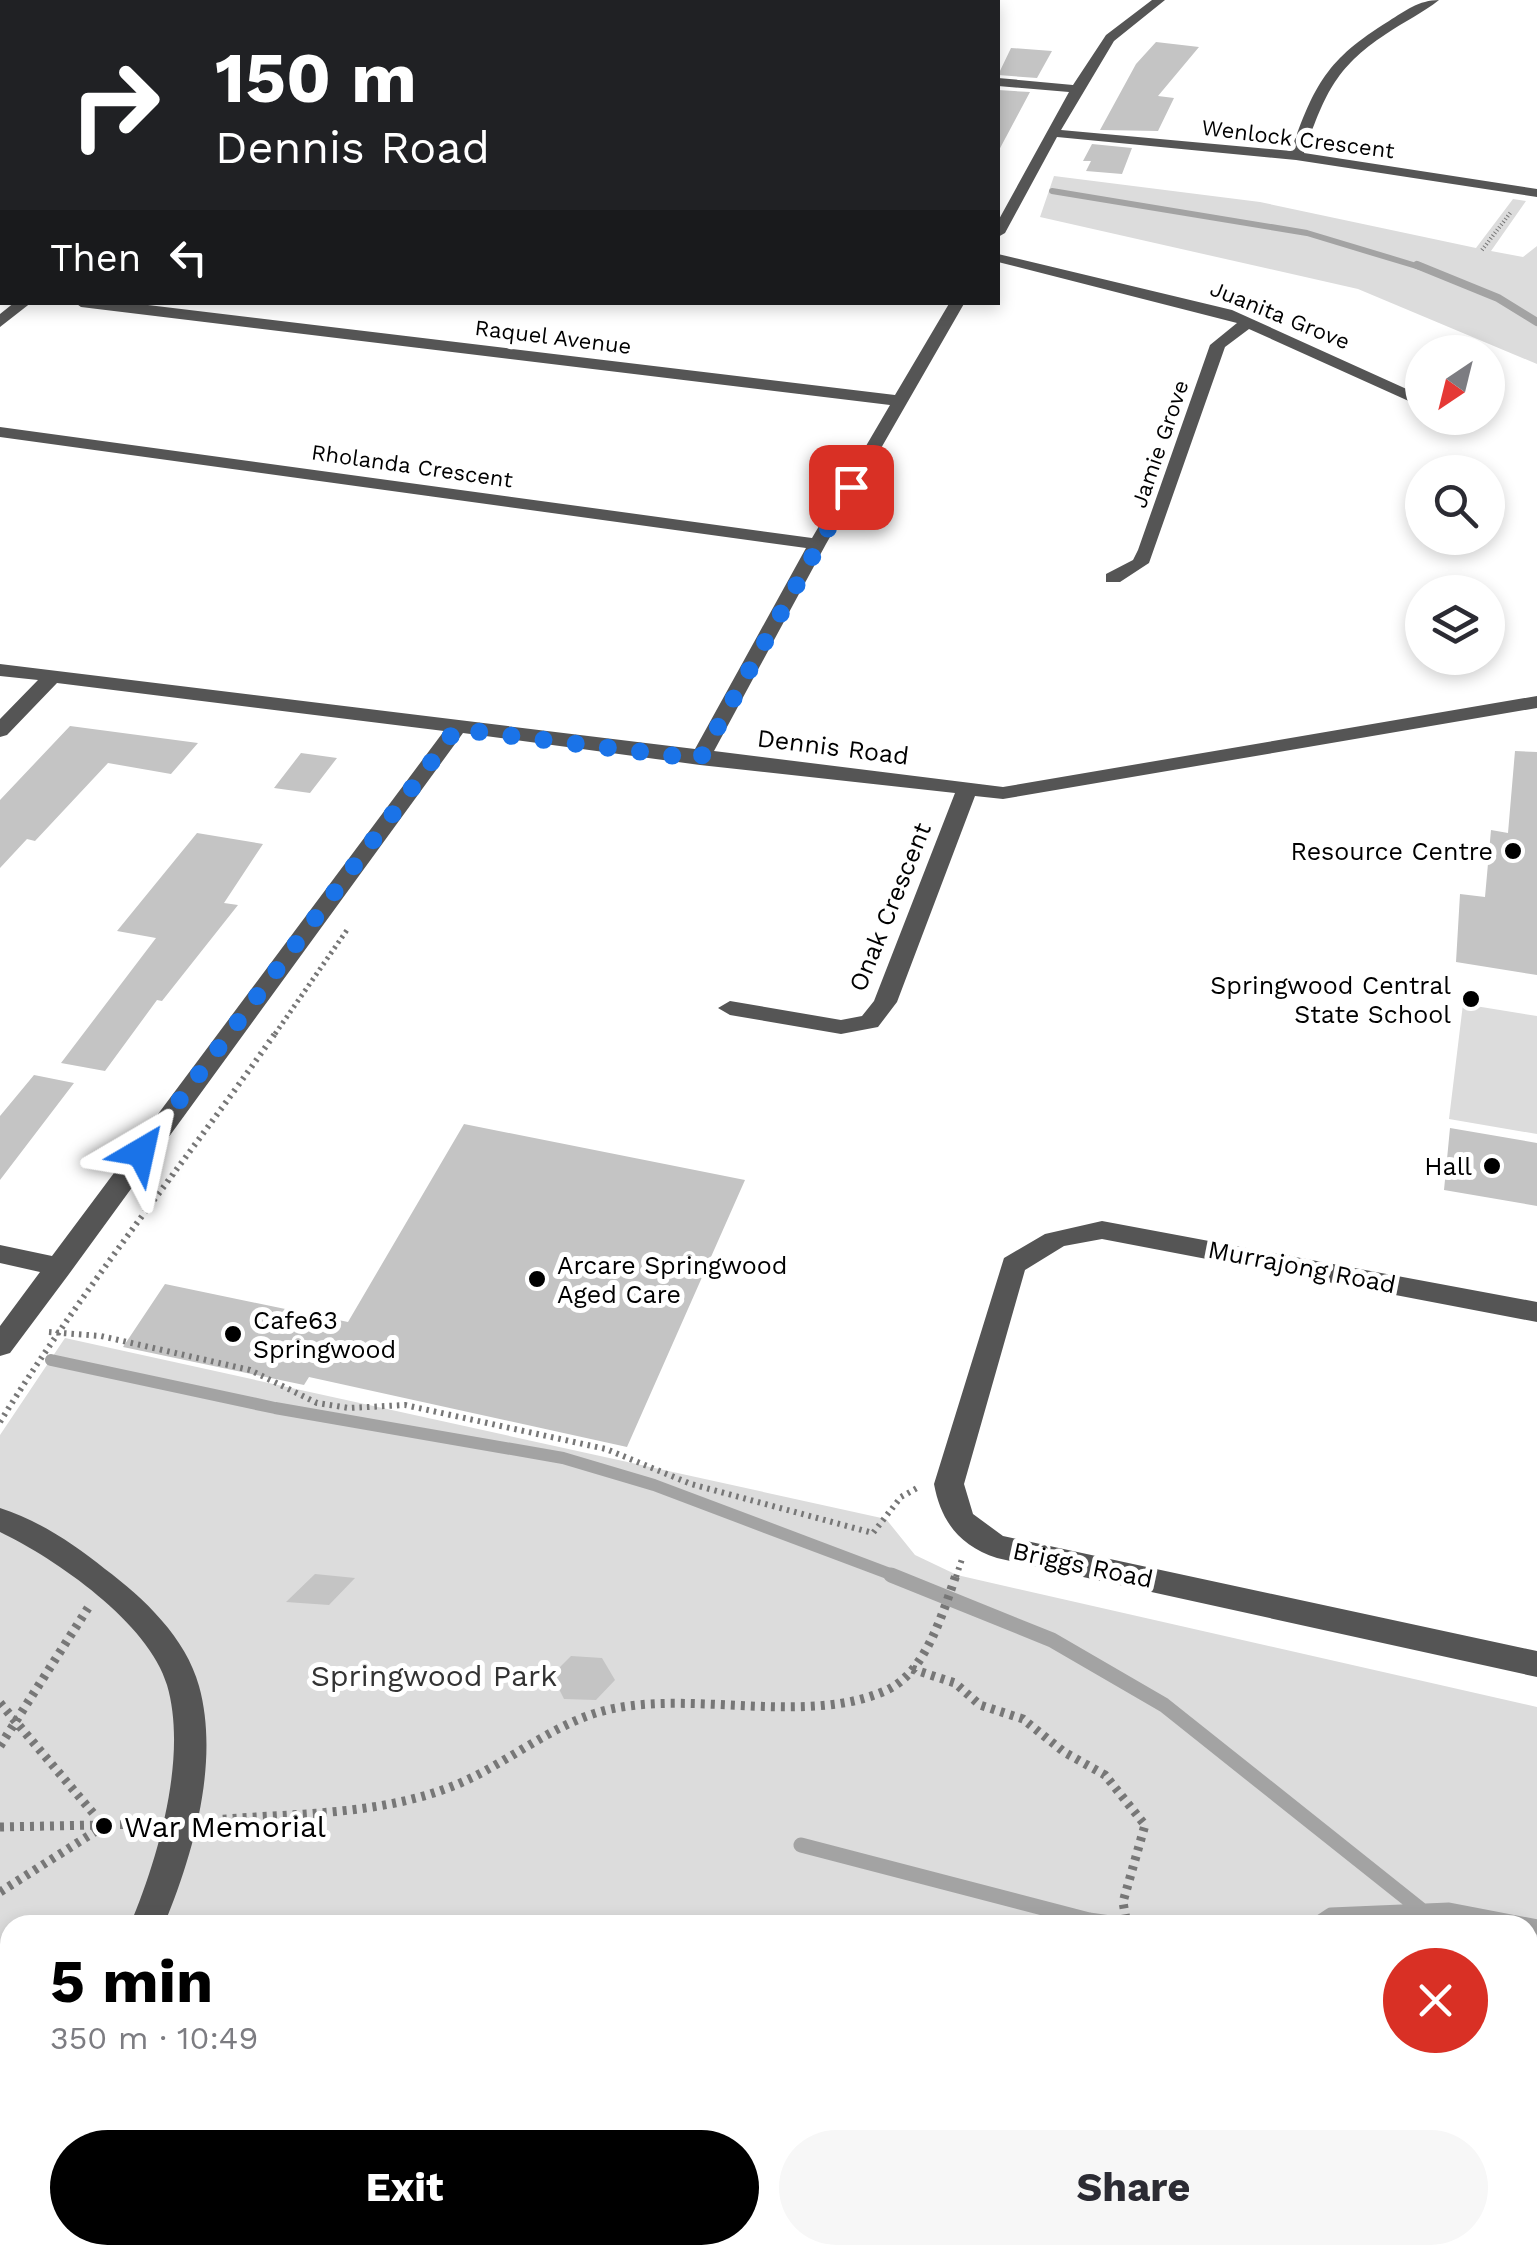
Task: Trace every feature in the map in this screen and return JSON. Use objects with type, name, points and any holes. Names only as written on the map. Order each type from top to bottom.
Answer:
[{"type":"street","points":[[1000,229],[1110,38],[1160,0]]},
{"type":"street","points":[[1296,156],[1315,99],[1330,76],[1377,33],[1434,0]]},
{"type":"street","points":[[1000,82],[1078,89]]},
{"type":"street","name":"Wenlock Crescent","points":[[1054,132],[1296,156],[1530,194]]},
{"type":"street","points":[[1530,194],[1537,175]]},
{"type":"street","name":"Juanita Grove","points":[[1000,258],[1193,304],[1249,322],[1405,394]]},
{"type":"street","points":[[0,322],[21,305]]},
{"type":"street","name":"Raquel Avenue","points":[[105,305],[901,401]]},
{"type":"street","points":[[700,759],[817,544],[956,305]]},
{"type":"street","name":"Jamie Grove","points":[[1112,578],[1140,562],[1147,550],[1218,345],[1249,322]]},
{"type":"street","name":"Rholanda Crescent","points":[[0,432],[817,544]]},
{"type":"street","name":"Dennis Road","points":[[0,670],[966,791],[1050,788],[1537,702]]},
{"type":"street","points":[[0,731],[52,677]]},
{"type":"street","points":[[0,1346],[456,729]]},
{"type":"street","name":"Onak Crescent","points":[[730,1008],[841,1026],[870,1022],[885,1002],[966,791]]},
{"type":"street","name":"Murrajong Road","points":[[1066,1234],[1102,1230],[1537,1312]]},
{"type":"street","name":"Briggs Road","points":[[1066,1234],[1038,1244],[1013,1265],[948,1484],[954,1514],[971,1534],[997,1546],[1537,1664]]},
{"type":"street","points":[[0,1254],[60,1266]]},
{"type":"street","points":[[0,1520],[40,1535],[103,1581],[152,1633],[183,1683],[188,1732],[178,1823],[150,1915]]},
{"type":"path","points":[[1482,250],[1530,194]]},
{"type":"path","points":[[0,1422],[55,1333],[181,1169],[351,924]]},
{"type":"path","points":[[55,1333],[102,1336],[250,1370],[317,1402],[349,1408],[405,1405],[606,1449],[691,1484],[873,1533],[900,1497],[917,1488]]},
{"type":"path","points":[[0,1746],[60,1657],[103,1581]]},
{"type":"path","points":[[0,1827],[178,1823],[399,1802],[435,1793],[546,1735],[607,1709],[697,1698],[834,1702],[893,1687],[912,1670],[954,1584]]},
{"type":"path","points":[[912,1670],[955,1684],[980,1705],[1023,1719],[1064,1752],[1105,1775],[1145,1825],[1122,1902],[1125,1915]]},
{"type":"path","points":[[0,1704],[104,1826]]},
{"type":"path","points":[[0,1892],[104,1826]]},
{"type":"green space","points":[[1054,176],[1260,202],[1476,248],[1513,199],[1526,201],[1491,251],[1523,257],[1537,246],[1537,364],[1505,351],[1505,335],[1468,335],[1358,289],[1040,217]]},
{"type":"green space","points":[[1463,1004],[1537,1016],[1537,1134],[1449,1119]]},
{"type":"green space","name":"Springwood Park","points":[[65,1338],[886,1519],[915,1555],[957,1575],[1537,1707],[1537,1915],[0,1915],[0,1435]]},
{"type":"building","points":[[1156,42],[1199,47],[1158,96],[1174,98],[1158,131],[1100,130],[1136,64]]},
{"type":"building","points":[[1011,48],[1052,51],[1037,78],[1000,75]]},
{"type":"building","points":[[1000,90],[1030,92],[1000,148]]},
{"type":"building","points":[[1092,144],[1132,148],[1122,174],[1086,171],[1091,161],[1083,161]]},
{"type":"building","points":[[70,726],[198,743],[171,774],[108,763],[35,841],[27,839],[0,868],[0,800]]},
{"type":"building","points":[[1515,751],[1537,752],[1537,975],[1456,962],[1460,894],[1485,897],[1491,830],[1508,833]]},
{"type":"building","points":[[301,753],[337,758],[310,793],[274,788]]},
{"type":"building","points":[[197,833],[263,844],[224,903],[238,905],[162,1001],[157,1000],[105,1071],[61,1063],[156,938],[117,931]]},
{"type":"building","points":[[34,1075],[74,1083],[0,1180],[0,1116]]},
{"type":"building","name":"Arcare Springwood Aged Care","points":[[464,1124],[745,1180],[627,1447],[309,1377],[304,1385],[123,1347],[165,1284],[348,1322]]},
{"type":"building","name":"Hall","points":[[1450,1128],[1537,1143],[1537,1206],[1444,1190]]},
{"type":"building","points":[[315,1574],[355,1578],[329,1605],[286,1602]]},
{"type":"building","points":[[571,1656],[602,1658],[615,1680],[596,1700],[564,1699],[552,1675]]},
{"type":"waterway","points":[[1052,191],[1307,233],[1423,268]]},
{"type":"waterway","points":[[1417,265],[1498,298],[1537,322]]},
{"type":"waterway","points":[[51,1360],[275,1408],[563,1458],[654,1485],[898,1577]]},
{"type":"waterway","points":[[891,1575],[1052,1640],[1164,1705],[1423,1911]]},
{"type":"waterway","points":[[801,1845],[1070,1915]]},
{"type":"waterway","points":[[1423,1911],[1449,1910],[1475,1915]]},
{"type":"waterway","points":[[1331,1915],[1423,1911]]},
{"type":"place","name":"Resource Centre","points":[[1513,851]]},
{"type":"place","name":"Springwood Central State School","points":[[1471,999]]},
{"type":"place","name":"Hall","points":[[1492,1166]]},
{"type":"place","name":"Arcare Springwood Aged Care","points":[[537,1279]]},
{"type":"place","name":"Cafe63 Springwood","points":[[233,1334]]},
{"type":"place","name":"War Memorial","points":[[104,1826]]},
{"type":"route","points":[[141,1152],[456,729],[700,759],[851,487]]}]
